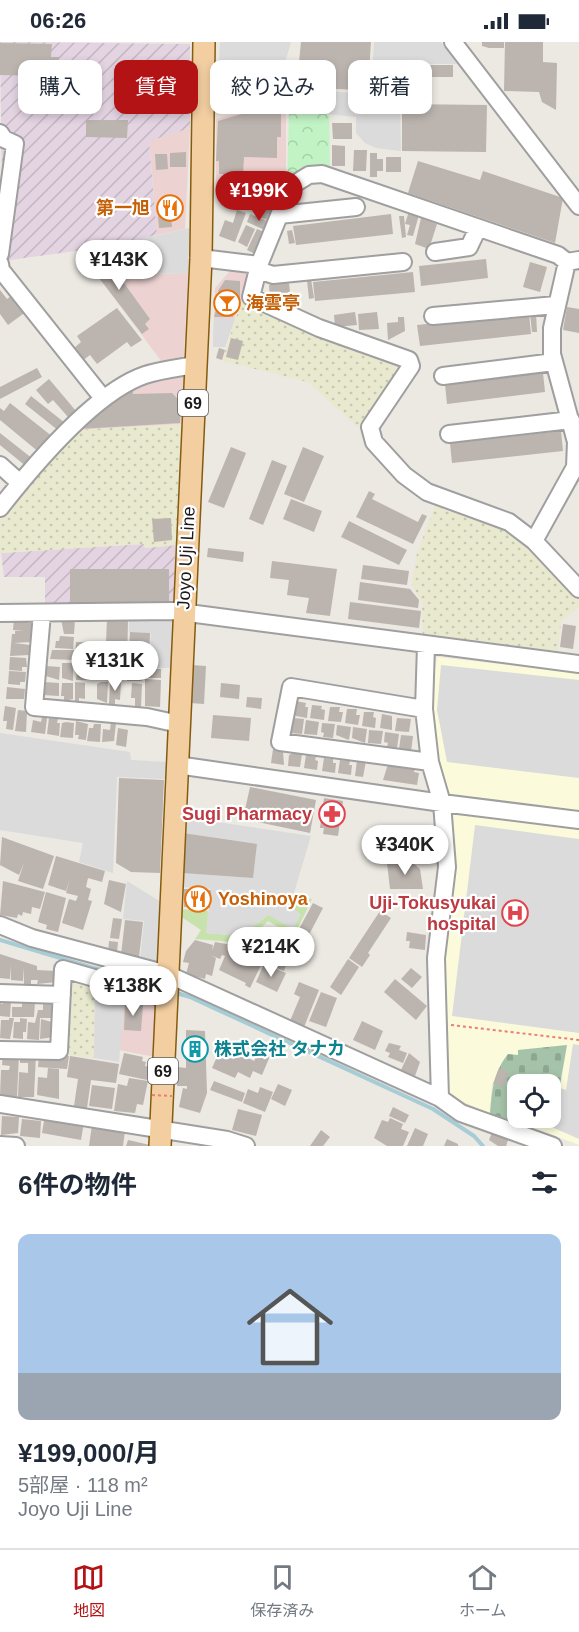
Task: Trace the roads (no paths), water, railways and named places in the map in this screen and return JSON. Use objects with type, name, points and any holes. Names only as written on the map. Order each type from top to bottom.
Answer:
[{"type":"main road","name":"Joyo Uji Line","points":[[160,1138],[201,258],[204,42]]},
{"type":"street","points":[[453,42],[579,206]]},
{"type":"street","points":[[0,133],[4,139],[15,144],[0,254]]},
{"type":"street","points":[[534,541],[574,467],[576,442],[554,362],[552,328],[556,305],[573,261],[322,174],[309,175],[291,186],[258,268],[251,297],[319,328],[410,360],[411,366],[370,427],[374,442],[404,475],[428,492],[509,522],[534,541],[579,589]]},
{"type":"street","points":[[279,215],[356,207]]},
{"type":"street","points":[[435,252],[469,247],[478,228]]},
{"type":"street","points":[[201,258],[258,268],[273,275],[404,262]]},
{"type":"street","points":[[0,264],[1,270],[102,397]]},
{"type":"street","points":[[433,316],[556,305]]},
{"type":"street","points":[[443,376],[554,362]]},
{"type":"street","points":[[0,508],[20,483],[102,397],[144,375],[195,365]]},
{"type":"street","points":[[449,434],[571,420]]},
{"type":"street","points":[[0,465],[20,483]]},
{"type":"street","points":[[0,613],[184,612],[579,664]]},
{"type":"street","points":[[42,613],[34,707],[147,717],[179,724]]},
{"type":"street","points":[[426,645],[424,709],[430,762],[442,803],[447,867],[436,958],[440,1098]]},
{"type":"street","points":[[424,709],[291,687],[280,742],[430,762]]},
{"type":"street","points":[[177,765],[579,820]]},
{"type":"street","points":[[0,925],[167,987],[440,1098],[461,1113],[554,1146]]},
{"type":"street","points":[[0,1050],[59,1052],[63,969],[167,987]]},
{"type":"street","points":[[0,993],[62,995]]},
{"type":"street","points":[[0,1104],[160,1138],[246,1146]]},
{"type":"street","points":[[0,1144],[16,1146]]},
{"type":"waterway","points":[[0,940],[160,988]]},
{"type":"waterway","points":[[173,992],[190,997],[433,1109],[474,1136],[483,1146]]},
{"type":"place","name":"第一旭","points":[[170,208]]},
{"type":"place","name":"海雲亭","points":[[227,303]]},
{"type":"place","name":"Sugi Pharmacy","points":[[332,814]]},
{"type":"place","name":"Yoshinoya","points":[[198,899]]},
{"type":"place","name":"Uji-Tokusyukai hospital","points":[[515,913]]},
{"type":"place","name":"株式会社 タナカ","points":[[195,1049]]}]
